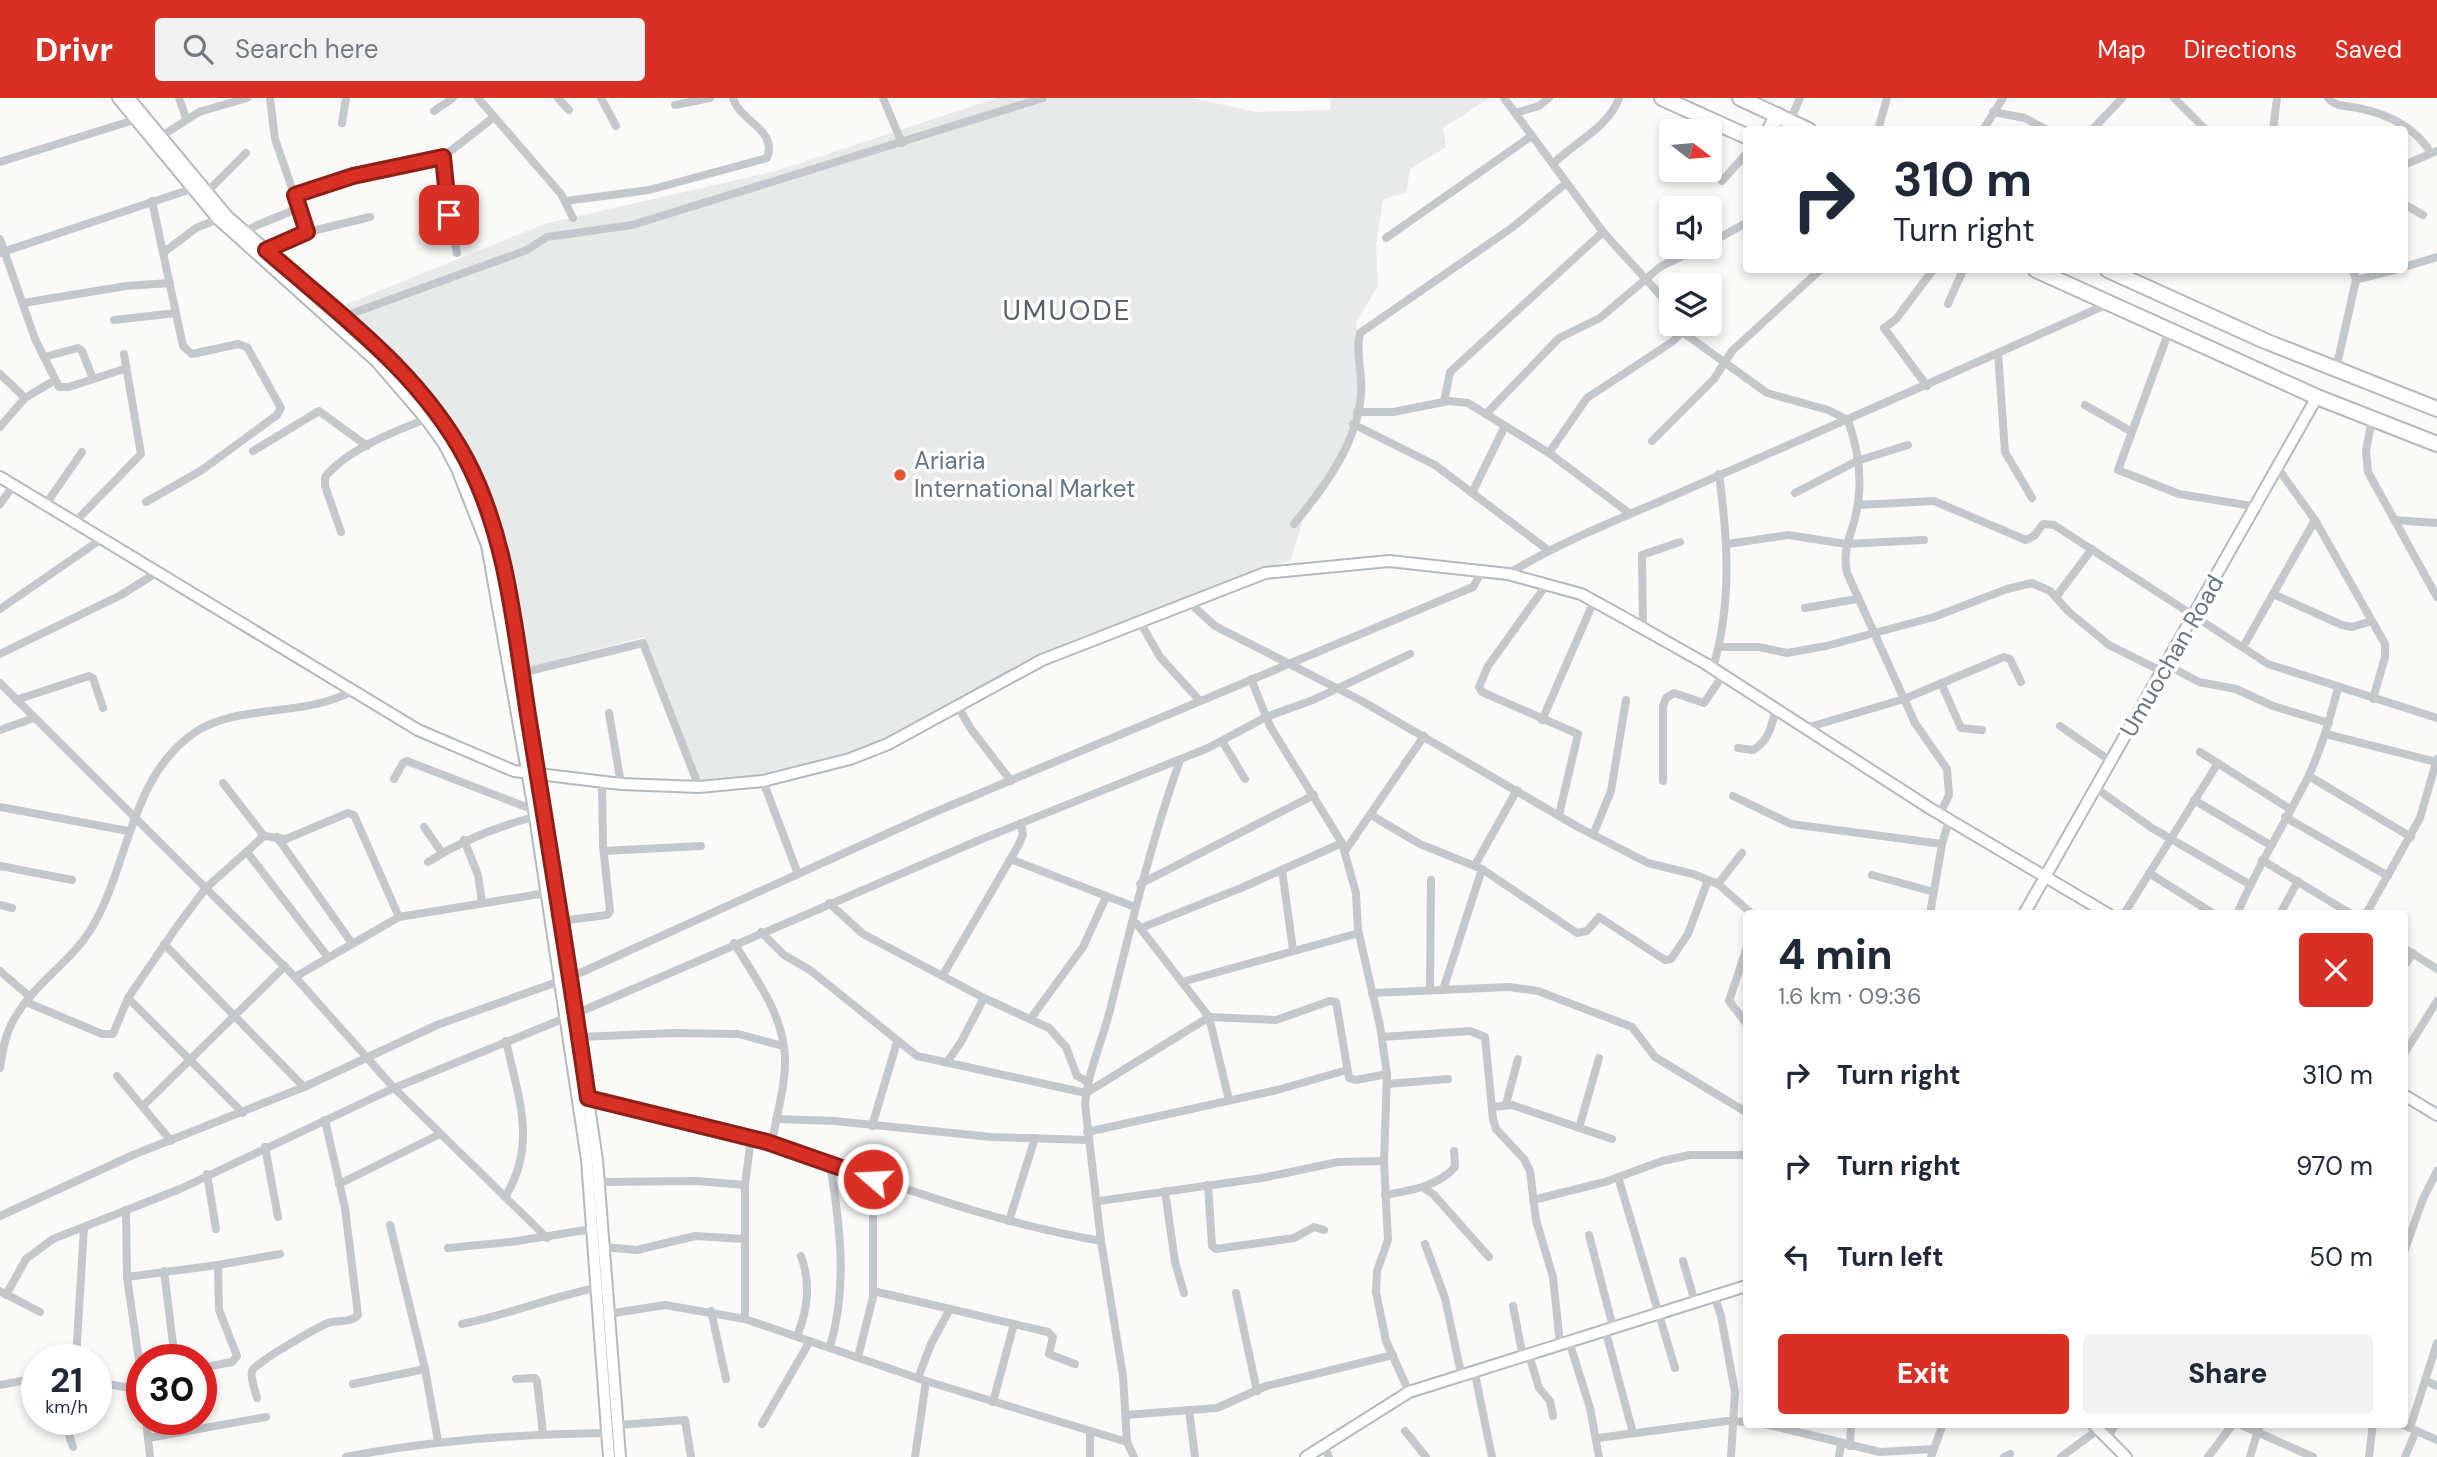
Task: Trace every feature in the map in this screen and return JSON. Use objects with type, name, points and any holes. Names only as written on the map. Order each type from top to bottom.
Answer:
[{"type":"highway","points":[[1662,98],[1743,135]]},
{"type":"highway","points":[[1749,100],[1800,126]]},
{"type":"highway","points":[[1774,126],[1783,118]]},
{"type":"highway","points":[[2043,273],[2317,397],[2437,444]]},
{"type":"highway","points":[[2115,273],[2265,341],[2437,410]]},
{"type":"main road","points":[[118,98],[218,219],[376,361],[426,419],[444,444],[457,469],[488,545],[561,921],[565,979],[587,1160],[609,1457]]},
{"type":"main road","points":[[129,98],[206,193],[250,236],[389,357],[440,417],[467,460],[498,543],[521,673],[533,773],[534,813],[545,893],[565,979]]},
{"type":"main road","name":"Umuochan Road","points":[[2026,910],[2279,470],[2317,397]]},
{"type":"main road","points":[[0,477],[44,507],[418,730],[494,765],[533,773],[621,784],[699,787],[763,781],[850,759],[887,744],[1042,660],[1265,573],[1293,568],[1389,561],[1508,574],[1547,584],[1594,601],[1643,628],[1776,708],[1945,817],[2101,910]]},
{"type":"main road","points":[[570,1016],[579,1037],[599,1182],[620,1457]]},
{"type":"main road","points":[[2408,1097],[2437,1115]]},
{"type":"main road","points":[[1306,1457],[1409,1392],[1475,1374],[1565,1342],[1743,1287]]},
{"type":"main road","points":[[2100,1431],[2126,1457]]},
{"type":"street","points":[[179,98],[186,118]]},
{"type":"street","points":[[160,137],[186,118],[247,98]]},
{"type":"street","points":[[270,98],[275,139],[307,232]]},
{"type":"street","points":[[342,123],[346,98]]},
{"type":"street","points":[[434,111],[453,98]]},
{"type":"street","points":[[478,98],[566,201],[573,218]]},
{"type":"street","points":[[558,98],[569,110]]},
{"type":"street","points":[[601,98],[616,126]]},
{"type":"street","points":[[675,105],[710,98]]},
{"type":"street","points":[[566,201],[649,190],[767,158],[769,148],[761,128],[737,108],[733,98]]},
{"type":"street","points":[[883,98],[902,143]]},
{"type":"street","points":[[345,316],[527,250],[547,237],[632,225],[1043,98]]},
{"type":"street","points":[[1504,98],[1530,137],[1603,232],[1659,293]]},
{"type":"street","points":[[1515,113],[1539,106],[1549,98]]},
{"type":"street","points":[[1553,164],[1581,138],[1607,121],[1619,98]]},
{"type":"street","points":[[1783,118],[1800,98]]},
{"type":"street","points":[[1879,126],[1887,98]]},
{"type":"street","points":[[1985,126],[2003,98]]},
{"type":"street","points":[[2096,126],[2122,98]]},
{"type":"street","points":[[2174,98],[2200,126]]},
{"type":"street","points":[[2274,126],[2277,98]]},
{"type":"street","points":[[2328,98],[2333,104],[2361,108],[2405,126]]},
{"type":"street","points":[[1993,112],[2025,118],[2040,126]]},
{"type":"street","points":[[295,195],[353,176],[443,157],[494,117]]},
{"type":"street","points":[[0,162],[134,120]]},
{"type":"street","points":[[2408,127],[2434,152],[2408,163]]},
{"type":"street","points":[[1386,238],[1530,137]]},
{"type":"street","points":[[206,193],[246,153]]},
{"type":"street","points":[[443,157],[449,215],[457,253]]},
{"type":"street","points":[[1722,181],[1743,157]]},
{"type":"street","points":[[1294,524],[1342,458],[1362,395],[1358,342],[1360,333],[1513,228],[1565,184]]},
{"type":"street","points":[[2,252],[191,189]]},
{"type":"street","points":[[146,502],[202,470],[277,415],[281,408],[247,347],[237,344],[187,352],[152,201]]},
{"type":"street","points":[[2408,206],[2423,215]]},
{"type":"street","points":[[250,236],[249,230],[255,226],[299,208]]},
{"type":"street","points":[[266,250],[307,232],[370,217]]},
{"type":"street","points":[[163,253],[196,228],[218,219]]},
{"type":"street","points":[[1722,236],[1743,225]]},
{"type":"street","points":[[1444,402],[1450,372],[1603,232]]},
{"type":"street","points":[[0,239],[2,252],[55,380],[64,389],[124,369]]},
{"type":"street","points":[[2408,266],[2437,257]]},
{"type":"street","points":[[1486,414],[1559,338],[1600,318],[1673,259]]},
{"type":"street","points":[[1652,441],[1714,379],[1732,351],[1817,273]]},
{"type":"street","points":[[1927,386],[1884,328],[1896,319],[1931,273]]},
{"type":"street","points":[[1948,304],[1963,273]]},
{"type":"street","points":[[2336,369],[2356,280],[2354,273]]},
{"type":"street","points":[[2356,280],[2383,273]]},
{"type":"street","points":[[23,303],[127,286],[170,283]]},
{"type":"street","points":[[1508,574],[1548,550],[1629,513],[1927,386],[2110,304]]},
{"type":"street","points":[[114,320],[176,313]]},
{"type":"street","points":[[2169,331],[2119,470],[2179,494],[2258,507]]},
{"type":"street","points":[[1549,453],[1587,398],[1672,342],[1676,336]]},
{"type":"street","points":[[1692,336],[1724,364],[1774,397],[1828,410],[1848,420]]},
{"type":"street","points":[[44,357],[78,348],[82,351],[93,379]]},
{"type":"street","points":[[1998,354],[2005,452],[2032,498]]},
{"type":"street","points":[[73,524],[141,454],[124,369],[124,355]]},
{"type":"street","points":[[0,374],[25,398]]},
{"type":"street","points":[[0,427],[25,398],[55,380]]},
{"type":"street","points":[[1357,411],[1392,412],[1444,402],[1468,403],[1549,453],[1629,513]]},
{"type":"street","points":[[2085,405],[2132,432]]},
{"type":"street","points":[[253,451],[319,411],[367,446]]},
{"type":"street","points":[[341,532],[325,486],[325,477],[367,446],[426,419]]},
{"type":"street","points":[[2372,419],[2365,451],[2368,472],[2437,597]]},
{"type":"street","points":[[1848,420],[1857,461],[1858,505],[1844,559],[1857,599],[1915,723],[1949,777],[1949,796],[1931,910]]},
{"type":"street","points":[[1353,424],[1434,466],[1548,550]]},
{"type":"street","points":[[1472,493],[1505,426]]},
{"type":"street","points":[[1795,493],[1857,461],[1908,445]]},
{"type":"street","points":[[44,507],[82,452]]},
{"type":"street","points":[[2279,470],[2315,520],[2386,650],[2373,699]]},
{"type":"street","points":[[1663,781],[1663,706],[1666,698],[1674,693],[1704,703],[1718,672],[1727,598],[1727,544],[1718,474]]},
{"type":"street","points":[[0,504],[13,486]]},
{"type":"street","points":[[1858,505],[1934,501],[2022,540],[2030,539],[2043,524],[2054,525],[2268,664],[2437,718]]},
{"type":"street","points":[[2243,647],[2315,520]]},
{"type":"street","points":[[2393,520],[2437,523]]},
{"type":"street","points":[[1727,544],[1787,535],[1846,544],[1924,540]]},
{"type":"street","points":[[0,609],[100,540]]},
{"type":"street","points":[[1643,628],[1642,555],[1680,542]]},
{"type":"street","points":[[2056,597],[2092,549]]},
{"type":"street","points":[[0,1216],[133,1155],[304,1087],[437,1025],[565,979],[1012,781],[1473,587],[1482,571]]},
{"type":"street","points":[[0,654],[110,600],[156,573]]},
{"type":"street","points":[[1547,584],[1488,666],[1479,687],[1482,692],[1579,736],[1559,815]]},
{"type":"street","points":[[1719,647],[1759,647],[1790,653],[1934,617],[2024,585],[2041,586],[2109,645],[2199,681],[2236,689],[2273,706],[2329,723]]},
{"type":"street","points":[[2273,594],[2342,625],[2352,627],[2372,621]]},
{"type":"street","points":[[1805,608],[1857,599]]},
{"type":"street","points":[[1542,720],[1594,601]]},
{"type":"street","points":[[1190,603],[1216,626],[1424,736],[1594,835],[1648,863],[1718,884],[1747,910]]},
{"type":"street","points":[[1140,622],[1164,663],[1200,701]]},
{"type":"street","points":[[521,673],[643,643],[699,787]]},
{"type":"street","points":[[40,1312],[3,1293],[35,1251],[84,1227],[394,1088],[570,1016],[734,943],[1180,760],[1266,718],[1313,701],[1410,654]]},
{"type":"street","points":[[1806,727],[1905,699],[2004,657],[2010,659],[2021,682]]},
{"type":"street","points":[[16,701],[89,676],[93,678],[103,708]]},
{"type":"street","points":[[1251,679],[1266,718],[1343,847],[1356,893],[1359,933],[1382,1037],[1387,1074],[1384,1161],[1388,1240],[1377,1271],[1376,1292],[1386,1341],[1409,1392]]},
{"type":"street","points":[[0,683],[295,976],[394,1088],[547,1238]]},
{"type":"street","points":[[1941,683],[1961,728],[1982,730]]},
{"type":"street","points":[[2238,910],[2249,884],[2309,776],[2326,734],[2339,688]]},
{"type":"street","points":[[0,1068],[10,1026],[28,999],[91,930],[134,816],[177,746],[196,732],[225,720],[317,706],[352,691]]},
{"type":"street","points":[[1594,835],[1611,791],[1626,700]]},
{"type":"street","points":[[957,705],[971,729],[1012,781]]},
{"type":"street","points":[[1738,748],[1753,750],[1762,743],[1769,733],[1776,708]]},
{"type":"street","points":[[609,713],[621,784]]},
{"type":"street","points":[[0,730],[34,718]]},
{"type":"street","points":[[2060,726],[2112,762]]},
{"type":"street","points":[[2326,734],[2437,760],[2426,803],[2411,837],[2368,910]]},
{"type":"street","points":[[1141,928],[1343,847],[1371,815],[1424,736]]},
{"type":"street","points":[[1222,741],[1245,779]]},
{"type":"street","points":[[2200,752],[2290,808]]},
{"type":"street","points":[[1134,1457],[1127,1442],[1114,1309],[1101,1241],[1099,1200],[1087,1136],[1086,1093],[1109,1017],[1140,884],[1180,760]]},
{"type":"street","points":[[394,779],[403,762],[407,761],[534,813]]},
{"type":"street","points":[[2126,910],[2218,764]]},
{"type":"street","points":[[2309,776],[2411,837]]},
{"type":"street","points":[[763,781],[797,874]]},
{"type":"street","points":[[561,921],[609,914],[602,782]]},
{"type":"street","points":[[223,783],[264,836]]},
{"type":"street","points":[[2097,789],[2170,839],[2249,884]]},
{"type":"street","points":[[1443,990],[1479,867],[1517,790]]},
{"type":"street","points":[[1140,884],[1314,795]]},
{"type":"street","points":[[1733,796],[1781,821],[1942,844]]},
{"type":"street","points":[[2194,800],[2270,845]]},
{"type":"street","points":[[0,807],[128,831]]},
{"type":"street","points":[[0,971],[28,999],[55,1017],[110,1036],[119,1025],[128,998],[206,888],[264,836],[286,839],[351,813],[399,917]]},
{"type":"street","points":[[428,862],[464,840],[534,813]]},
{"type":"street","points":[[1371,815],[1420,844],[1479,867],[1577,933],[1587,930],[1599,917],[1665,960],[1671,959],[1688,934],[1708,880]]},
{"type":"street","points":[[2285,817],[2388,876]]},
{"type":"street","points":[[943,975],[1022,839],[1021,823]]},
{"type":"street","points":[[424,827],[442,853]]},
{"type":"street","points":[[277,837],[351,942]]},
{"type":"street","points":[[464,840],[478,875],[482,903]]},
{"type":"street","points":[[604,851],[701,846]]},
{"type":"street","points":[[247,852],[327,956]]},
{"type":"street","points":[[1718,884],[1742,853]]},
{"type":"street","points":[[1010,859],[1135,907]]},
{"type":"street","points":[[2262,860],[2344,910]]},
{"type":"street","points":[[0,866],[72,880]]},
{"type":"street","points":[[1282,870],[1293,950]]},
{"type":"street","points":[[2149,873],[2208,910]]},
{"type":"street","points":[[1872,875],[1934,892]]},
{"type":"street","points":[[1430,990],[1431,880]]},
{"type":"street","points":[[2282,910],[2298,881]]},
{"type":"street","points":[[295,976],[399,917],[545,893]]},
{"type":"street","points":[[1031,1018],[1083,947],[1106,897]]},
{"type":"street","points":[[829,903],[853,928],[1056,1033],[1066,1047],[1074,1073],[1088,1082]]},
{"type":"street","points":[[0,905],[12,908]]},
{"type":"street","points":[[2333,910],[2336,905]]},
{"type":"street","points":[[1133,918],[1209,1017],[1229,1100]]},
{"type":"street","points":[[761,932],[784,955],[810,970],[917,1056],[1086,1093],[1209,1017],[1272,1021],[1334,1001],[1349,1078],[1356,1080],[1387,1074]]},
{"type":"street","points":[[1182,982],[1359,933]]},
{"type":"street","points":[[734,943],[773,1006],[783,1046],[785,1058],[772,1144]]},
{"type":"street","points":[[164,944],[304,1087]]},
{"type":"street","points":[[2409,951],[2437,969]]},
{"type":"street","points":[[1743,959],[1729,1001],[1743,1019]]},
{"type":"street","points":[[144,1105],[285,966]]},
{"type":"street","points":[[1373,993],[1525,987],[1620,1021],[1635,1030],[1655,1057],[1743,1110]]},
{"type":"street","points":[[128,998],[191,1058],[243,1113]]},
{"type":"street","points":[[947,1062],[961,1042],[984,998]]},
{"type":"street","points":[[2408,1048],[2437,1001]]},
{"type":"street","points":[[1382,1037],[1471,1031],[1481,1034],[1486,1045],[1496,1129],[1528,1164],[1532,1200],[1553,1277],[1565,1342],[1598,1438],[1599,1457]]},
{"type":"street","points":[[579,1037],[674,1033],[738,1034],[783,1046]]},
{"type":"street","points":[[505,1197],[516,1178],[525,1140],[506,1041]]},
{"type":"street","points":[[872,1126],[897,1042]]},
{"type":"street","points":[[1579,1128],[1599,1058]]},
{"type":"street","points":[[1506,1104],[1518,1059]]},
{"type":"street","points":[[776,1119],[1035,1138],[1087,1136],[1347,1070]]},
{"type":"street","points":[[117,1076],[172,1141]]},
{"type":"street","points":[[1387,1084],[1448,1079]]},
{"type":"street","points":[[588,1098],[772,1144],[873,1179],[1046,1232],[1101,1241]]},
{"type":"street","points":[[1492,1107],[1506,1104],[1612,1139]]},
{"type":"street","points":[[257,1398],[252,1373],[255,1366],[271,1358],[287,1343],[325,1324],[355,1319],[359,1315],[339,1184],[325,1120]]},
{"type":"street","points":[[339,1184],[440,1134]]},
{"type":"street","points":[[745,1319],[746,1185],[751,1138]]},
{"type":"street","points":[[1009,1221],[1035,1138]]},
{"type":"street","points":[[265,1147],[278,1217]]},
{"type":"street","points":[[1385,1195],[1424,1188],[1455,1167],[1454,1151]]},
{"type":"street","points":[[1532,1200],[1618,1177],[1647,1165],[1690,1155],[1743,1155]]},
{"type":"street","points":[[1099,1200],[1208,1185],[1338,1162],[1384,1161]]},
{"type":"street","points":[[830,1164],[842,1253],[840,1303],[830,1347]]},
{"type":"street","points":[[2408,1241],[2423,1199],[2437,1171]]},
{"type":"street","points":[[207,1174],[216,1229]]},
{"type":"street","points":[[1618,1177],[1643,1269],[1660,1312],[1675,1367]]},
{"type":"street","points":[[858,1357],[873,1291],[873,1179]]},
{"type":"street","points":[[599,1182],[697,1181],[746,1185]]},
{"type":"street","points":[[1208,1185],[1212,1246],[1216,1249],[1294,1238],[1314,1227],[1324,1230]]},
{"type":"street","points":[[1424,1188],[1434,1195],[1489,1257]]},
{"type":"street","points":[[1165,1191],[1175,1262],[1184,1293]]},
{"type":"street","points":[[126,1210],[127,1277],[137,1344]]},
{"type":"street","points":[[390,1225],[425,1369],[438,1441]]},
{"type":"street","points":[[77,1344],[84,1227]]},
{"type":"street","points":[[448,1248],[547,1238],[592,1229]]},
{"type":"street","points":[[1589,1235],[1633,1433]]},
{"type":"street","points":[[603,1247],[637,1250],[695,1236],[745,1239]]},
{"type":"street","points":[[1425,1244],[1445,1298],[1462,1378]]},
{"type":"street","points":[[127,1277],[280,1254]]},
{"type":"street","points":[[797,1336],[807,1308],[806,1274],[801,1256]]},
{"type":"street","points":[[1683,1261],[1695,1302]]},
{"type":"street","points":[[217,1365],[232,1362],[237,1356],[219,1310],[218,1265]]},
{"type":"street","points":[[164,1271],[173,1344]]},
{"type":"street","points":[[462,1324],[514,1312],[560,1295],[596,1289]]},
{"type":"street","points":[[873,1291],[1051,1333],[1049,1354],[1075,1364]]},
{"type":"street","points":[[1236,1293],[1257,1391]]},
{"type":"street","points":[[1714,1294],[1732,1371],[1734,1420],[1731,1457]]},
{"type":"street","points":[[608,1314],[665,1305],[745,1319],[922,1380],[1127,1442]]},
{"type":"street","points":[[1513,1306],[1526,1356],[1539,1388],[1550,1401],[1553,1416]]},
{"type":"street","points":[[915,1457],[922,1380],[931,1344],[950,1309]]},
{"type":"street","points":[[711,1311],[726,1379]]},
{"type":"street","points":[[993,1402],[1014,1324]]},
{"type":"street","points":[[762,1424],[810,1340]]},
{"type":"street","points":[[2405,1457],[2409,1428],[2437,1343]]},
{"type":"street","points":[[1126,1415],[1225,1406],[1257,1391],[1393,1355]]},
{"type":"street","points":[[353,1384],[425,1369]]},
{"type":"street","points":[[1475,1374],[1492,1457]]},
{"type":"street","points":[[516,1379],[535,1378],[537,1381],[543,1434]]},
{"type":"street","points":[[0,1385],[21,1381]]},
{"type":"street","points":[[2426,1381],[2437,1385]]},
{"type":"street","points":[[1189,1410],[1195,1457]]},
{"type":"street","points":[[148,1438],[266,1417]]},
{"type":"street","points":[[618,1425],[685,1420],[691,1457]]},
{"type":"street","points":[[1598,1438],[1734,1420],[1743,1422]]},
{"type":"street","points":[[1797,1428],[1846,1445],[1880,1452],[1932,1453],[1941,1428]]},
{"type":"street","points":[[1839,1457],[1846,1445],[1850,1428]]},
{"type":"street","points":[[2208,1457],[2230,1428]]},
{"type":"street","points":[[2369,1457],[2373,1428]]},
{"type":"street","points":[[2409,1428],[2437,1440]]},
{"type":"street","points":[[2250,1457],[2258,1429],[2313,1457]]},
{"type":"street","points":[[1405,1431],[1426,1457]]},
{"type":"street","points":[[2061,1457],[2100,1431]]},
{"type":"street","points":[[346,1457],[438,1441],[608,1433]]},
{"type":"street","points":[[1090,1433],[1090,1457]]},
{"type":"street","points":[[69,1435],[73,1447]]},
{"type":"street","points":[[148,1435],[150,1457]]},
{"type":"street","points":[[1324,1446],[1329,1457]]},
{"type":"shaded area","name":"Ariaria International Market","points":[[997,98],[1192,98],[1256,112],[1330,110],[1331,98],[1489,98],[1443,128],[1446,147],[1410,169],[1406,193],[1383,199],[1376,246],[1378,286],[1356,322],[1361,388],[1351,440],[1306,509],[1291,560],[1067,642],[947,704],[861,754],[787,776],[701,783],[644,637],[518,670],[486,512],[456,436],[402,368],[340,307],[544,224],[776,171]]},
{"type":"place","name":"Ariaria International Market","points":[[900,475]]},
{"type":"district","name":"UMUODE","points":[[1067,310]]},
{"type":"route","points":[[449,215],[443,157],[394,165],[295,195],[307,232],[266,250],[389,357],[440,417],[467,460],[492,522],[512,617],[544,809],[588,1098],[767,1142],[873,1179]]}]
